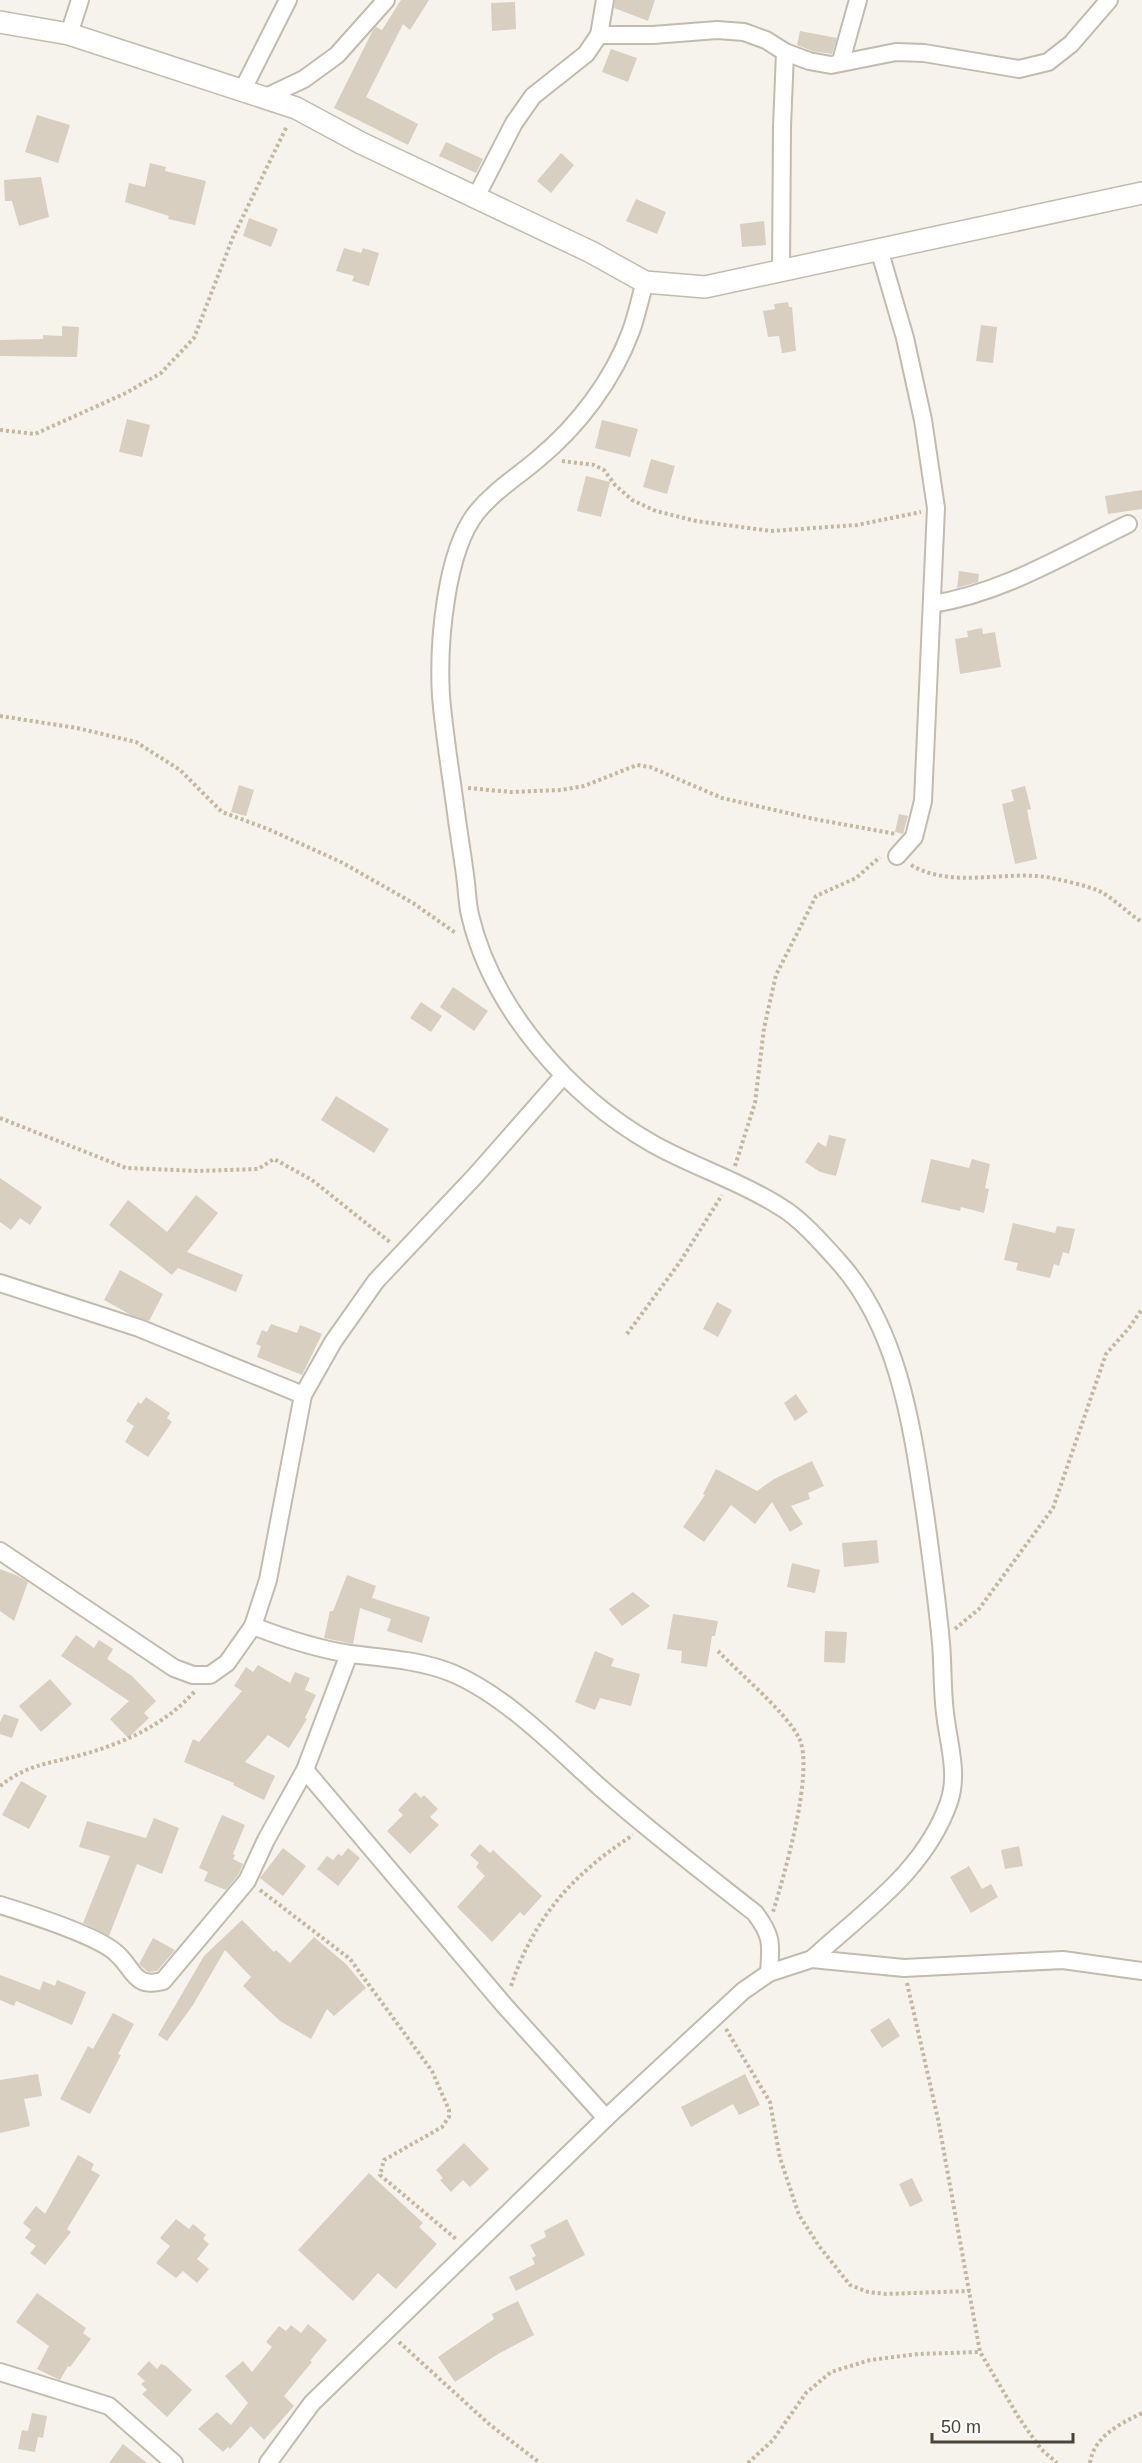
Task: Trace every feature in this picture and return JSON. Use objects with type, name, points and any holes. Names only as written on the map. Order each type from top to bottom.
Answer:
[{"type":"street","points":[[69,34],[80,0]]},
{"type":"street","points":[[242,91],[288,0]]},
{"type":"street","points":[[264,98],[304,79],[338,55],[386,0]]},
{"type":"street","points":[[476,197],[514,123],[533,96],[586,54],[599,35],[605,0]]},
{"type":"street","points":[[841,61],[858,0]]},
{"type":"street","points":[[599,35],[653,35],[717,30],[744,32],[809,61],[831,64],[896,52],[924,53],[1019,69],[1048,62],[1071,44],[1109,0]]},
{"type":"street","points":[[0,22],[69,34],[296,108],[362,143],[591,252],[645,282],[705,287],[1142,193]]},
{"type":"street","points":[[781,272],[785,52]]},
{"type":"street","points":[[879,249],[908,350],[923,420],[936,508],[923,801],[914,837],[897,856]]},
{"type":"street","points":[[645,282],[631,331],[607,381],[583,414],[540,458],[492,494],[472,518],[454,559],[444,618],[441,693],[469,910],[482,958],[496,985],[530,1035],[563,1076],[608,1114],[652,1144],[731,1180],[783,1208],[840,1263],[871,1306],[894,1362],[915,1450],[941,1641],[945,1712],[954,1772],[952,1794],[940,1826],[924,1851],[876,1905],[813,1959]]},
{"type":"street","points":[[932,604],[981,594],[1056,561],[1128,524]]},
{"type":"street","points":[[0,1551],[174,1668],[193,1674],[210,1675],[228,1663],[254,1626],[268,1580],[303,1395],[339,1333],[376,1281],[476,1175],[563,1076]]},
{"type":"street","points":[[0,1283],[139,1328],[303,1395]]},
{"type":"street","points":[[254,1626],[284,1638],[349,1654],[381,1656],[453,1674],[493,1696],[547,1739],[647,1827],[755,1913],[768,1930],[771,1944],[769,1972]]},
{"type":"street","points":[[0,1905],[98,1942],[116,1952],[137,1979],[152,1984],[163,1981],[247,1881],[266,1840],[305,1770],[349,1654]]},
{"type":"street","points":[[305,1770],[504,2006],[606,2118]]},
{"type":"street","points":[[268,2463],[312,2403],[606,2118],[743,1991],[769,1972],[813,1959],[904,1968],[1063,1960],[1142,1971]]},
{"type":"street","points":[[0,2372],[109,2406],[174,2463]]},
{"type":"path","points":[[0,430],[35,434],[126,393],[161,373],[194,338],[232,237],[296,108]]},
{"type":"path","points":[[540,458],[594,465],[604,470],[615,485],[632,500],[656,511],[696,521],[771,531],[857,525],[936,508]]},
{"type":"path","points":[[0,716],[77,728],[135,742],[180,770],[222,812],[268,829],[341,862],[414,903],[459,936]]},
{"type":"path","points":[[452,786],[511,792],[561,790],[584,786],[637,765],[650,767],[722,798],[814,819],[914,837]]},
{"type":"path","points":[[627,1334],[680,1262],[731,1180],[755,1103],[766,1019],[776,975],[816,896],[850,881],[884,854],[897,856],[917,869],[966,879],[1019,875],[1051,878],[1098,891],[1142,922]]},
{"type":"path","points":[[0,1118],[126,1168],[198,1171],[258,1169],[274,1159],[312,1180],[403,1252]]},
{"type":"path","points":[[941,1641],[979,1609],[1053,1508],[1106,1354],[1142,1309]]},
{"type":"path","points":[[718,1651],[787,1721],[798,1737],[804,1753],[798,1813],[785,1871],[768,1930]]},
{"type":"path","points":[[0,1786],[18,1772],[82,1755],[136,1736],[167,1718],[210,1675]]},
{"type":"path","points":[[504,2006],[521,1957],[538,1927],[569,1885],[605,1854],[647,1827]]},
{"type":"path","points":[[247,1881],[350,1959],[432,2071],[449,2110],[447,2122],[384,2160],[380,2175],[469,2250]]},
{"type":"path","points":[[904,1968],[938,2118],[980,2352],[1019,2418],[1041,2449],[1058,2463]]},
{"type":"path","points":[[718,2015],[770,2102],[780,2158],[799,2215],[819,2246],[850,2285],[868,2292],[886,2294],[970,2291]]},
{"type":"path","points":[[387,2331],[489,2424],[540,2463]]},
{"type":"path","points":[[748,2463],[773,2440],[806,2394],[831,2372],[870,2360],[918,2354],[980,2352]]},
{"type":"path","points":[[1090,2463],[1096,2444],[1115,2427],[1142,2413]]},
{"type":"building","points":[[401,0],[429,0],[410,30],[403,24],[366,97],[418,124],[408,145],[334,108],[373,30],[376,27],[382,30]]},
{"type":"building","points":[[615,0],[655,0],[648,21],[614,8]]},
{"type":"building","points":[[515,2],[516,29],[492,31],[491,3]]},
{"type":"building","points":[[800,31],[837,38],[832,54],[812,51],[797,45]]},
{"type":"building","points":[[611,49],[637,58],[628,82],[602,72]]},
{"type":"building","points":[[37,115],[70,125],[58,163],[25,152]]},
{"type":"building","points":[[446,142],[483,159],[476,173],[439,156]]},
{"type":"building","points":[[561,153],[574,165],[551,193],[537,181]]},
{"type":"building","points":[[150,163],[166,167],[165,171],[206,181],[195,225],[168,219],[169,216],[125,202],[129,183],[145,187]]},
{"type":"building","points":[[41,177],[49,217],[19,226],[12,201],[5,201],[4,180]]},
{"type":"building","points":[[636,199],[666,212],[657,234],[626,221]]},
{"type":"building","points":[[249,218],[278,229],[271,247],[243,236]]},
{"type":"building","points":[[764,221],[766,245],[742,247],[740,224]]},
{"type":"building","points":[[344,248],[361,253],[363,248],[379,253],[369,286],[352,281],[354,276],[336,271]]},
{"type":"building","points":[[788,302],[789,307],[792,307],[796,351],[782,353],[779,336],[768,337],[763,311],[775,309],[774,304]]},
{"type":"building","points":[[981,325],[997,327],[993,363],[976,361]]},
{"type":"building","points":[[62,326],[79,327],[77,357],[0,356],[0,340],[43,339],[43,335],[62,336]]},
{"type":"building","points":[[127,419],[150,425],[142,457],[119,452]]},
{"type":"building","points":[[602,420],[638,429],[630,457],[595,448]]},
{"type":"building","points":[[651,459],[675,466],[667,494],[643,487]]},
{"type":"building","points":[[586,476],[610,482],[601,517],[577,511]]},
{"type":"building","points":[[1142,490],[1142,509],[1108,514],[1105,496]]},
{"type":"building","points":[[959,571],[979,574],[978,582],[957,588]]},
{"type":"building","points":[[982,628],[983,634],[995,632],[1001,667],[960,674],[955,639],[968,637],[967,631]]},
{"type":"building","points":[[239,785],[254,790],[246,816],[231,812]]},
{"type":"building","points":[[1025,786],[1031,809],[1027,810],[1037,859],[1015,864],[1002,804],[1014,801],[1011,790]]},
{"type":"building","points":[[899,814],[908,816],[903,834],[895,832]]},
{"type":"building","points":[[453,987],[488,1011],[474,1031],[440,1007]]},
{"type":"building","points":[[421,1002],[442,1016],[431,1032],[410,1018]]},
{"type":"building","points":[[336,1096],[389,1129],[374,1153],[321,1120]]},
{"type":"building","points":[[829,1135],[846,1139],[836,1176],[820,1172],[805,1162],[818,1142],[826,1147]]},
{"type":"building","points":[[931,1159],[969,1168],[972,1159],[990,1164],[985,1188],[989,1189],[984,1213],[961,1207],[960,1211],[921,1202]]},
{"type":"building","points":[[0,1178],[42,1207],[30,1225],[20,1218],[11,1230],[0,1222]]},
{"type":"building","points":[[196,1195],[218,1213],[187,1252],[243,1275],[236,1292],[178,1268],[172,1275],[109,1225],[128,1200],[167,1232]]},
{"type":"building","points":[[1013,1223],[1055,1233],[1057,1226],[1075,1229],[1069,1254],[1063,1252],[1059,1266],[1054,1264],[1050,1278],[1016,1270],[1018,1263],[1004,1260]]},
{"type":"building","points":[[120,1270],[163,1294],[149,1321],[131,1315],[104,1300]]},
{"type":"building","points":[[717,1302],[732,1310],[718,1337],[703,1329]]},
{"type":"building","points":[[271,1324],[297,1333],[300,1325],[322,1334],[302,1375],[257,1357],[261,1346],[256,1344],[262,1330],[267,1332]]},
{"type":"building","points":[[796,1394],[808,1412],[795,1421],[784,1403]]},
{"type":"building","points":[[146,1397],[170,1413],[167,1418],[172,1422],[148,1457],[125,1442],[134,1426],[126,1421],[138,1402],[141,1404]]},
{"type":"building","points":[[812,1461],[824,1486],[808,1493],[810,1499],[791,1506],[803,1524],[790,1532],[772,1502],[755,1524],[731,1505],[704,1542],[683,1527],[705,1495],[703,1494],[716,1469],[757,1491],[774,1479]]},
{"type":"building","points":[[877,1540],[879,1563],[844,1567],[842,1543]]},
{"type":"building","points":[[792,1563],[820,1570],[815,1593],[787,1587]]},
{"type":"building","points":[[0,1569],[28,1582],[14,1621],[0,1611]]},
{"type":"building","points":[[347,1575],[376,1586],[372,1598],[430,1617],[422,1643],[387,1631],[391,1619],[360,1608],[353,1644],[324,1638],[330,1611],[333,1611]]},
{"type":"building","points":[[633,1592],[650,1606],[622,1626],[609,1609]]},
{"type":"building","points":[[673,1614],[718,1621],[715,1636],[712,1636],[707,1667],[681,1663],[682,1651],[667,1649]]},
{"type":"building","points":[[825,1631],[847,1632],[845,1663],[824,1662]]},
{"type":"building","points":[[76,1635],[94,1648],[99,1640],[113,1649],[107,1659],[132,1676],[156,1701],[144,1713],[149,1718],[128,1738],[110,1719],[129,1701],[61,1656]]},
{"type":"building","points":[[595,1651],[614,1659],[611,1666],[640,1674],[631,1706],[600,1698],[595,1710],[575,1702]]},
{"type":"building","points":[[258,1665],[290,1683],[295,1672],[310,1678],[305,1690],[316,1695],[305,1718],[307,1719],[289,1748],[268,1735],[245,1762],[275,1776],[264,1800],[233,1785],[234,1783],[184,1762],[193,1739],[199,1742],[242,1691],[234,1686],[246,1667],[253,1672]]},
{"type":"building","points":[[50,1679],[72,1704],[41,1732],[19,1706]]},
{"type":"building","points":[[4,1714],[19,1719],[12,1738],[0,1734],[0,1722]]},
{"type":"building","points":[[21,1781],[47,1796],[29,1829],[2,1815]]},
{"type":"building","points":[[415,1792],[421,1798],[424,1795],[438,1809],[430,1817],[439,1825],[410,1854],[387,1831],[403,1815],[398,1810]]},
{"type":"building","points":[[222,1815],[245,1825],[233,1854],[235,1855],[233,1859],[243,1864],[238,1875],[226,1890],[204,1881],[208,1872],[199,1868]]},
{"type":"building","points":[[154,1818],[179,1828],[162,1874],[137,1864],[109,1936],[83,1923],[110,1856],[79,1847],[87,1821],[146,1838]]},
{"type":"building","points":[[480,1844],[490,1853],[493,1850],[542,1896],[524,1916],[520,1912],[492,1942],[457,1907],[485,1876],[476,1867],[479,1863],[470,1855]]},
{"type":"building","points":[[1019,1846],[1023,1866],[1005,1869],[1001,1850]]},
{"type":"building","points":[[283,1848],[306,1866],[283,1896],[260,1878]]},
{"type":"building","points":[[348,1848],[360,1858],[338,1886],[317,1869],[327,1856],[333,1860],[338,1854],[342,1856]]},
{"type":"building","points":[[969,1866],[982,1889],[991,1884],[998,1897],[971,1913],[950,1877]]},
{"type":"building","points":[[242,1920],[274,1952],[276,1950],[290,1963],[314,1937],[346,1964],[366,1988],[334,2016],[327,2009],[311,2039],[280,2021],[243,1986],[251,1977],[225,1950],[193,2005],[167,2041],[158,2035],[204,1956]]},
{"type":"building","points":[[153,1938],[175,1950],[157,1971],[148,1972],[139,1964]]},
{"type":"building","points":[[0,1975],[40,1990],[43,1981],[55,1986],[57,1980],[86,1992],[72,2025],[16,2001],[14,2006],[0,2000]]},
{"type":"building","points":[[113,2013],[134,2024],[118,2054],[121,2055],[90,2114],[60,2099],[88,2046],[93,2049]]},
{"type":"building","points":[[889,2018],[900,2036],[882,2048],[870,2030]]},
{"type":"building","points":[[38,2074],[42,2096],[24,2099],[30,2126],[0,2133],[0,2080]]},
{"type":"building","points":[[745,2074],[760,2105],[739,2115],[733,2104],[691,2127],[681,2107]]},
{"type":"building","points":[[464,2143],[489,2169],[470,2187],[463,2180],[451,2192],[440,2180],[443,2178],[436,2170]]},
{"type":"building","points":[[78,2155],[94,2164],[91,2170],[100,2175],[67,2229],[71,2232],[45,2265],[30,2253],[36,2246],[25,2238],[31,2230],[23,2223],[36,2206],[45,2214]]},
{"type":"building","points":[[369,2173],[423,2223],[419,2227],[437,2244],[396,2289],[378,2273],[353,2301],[298,2250]]},
{"type":"building","points":[[912,2178],[923,2201],[910,2207],[899,2184]]},
{"type":"building","points":[[176,2219],[189,2229],[193,2224],[206,2235],[203,2239],[209,2244],[197,2259],[209,2269],[197,2283],[183,2271],[176,2278],[156,2263],[170,2246],[160,2238]]},
{"type":"building","points":[[567,2219],[585,2255],[516,2291],[509,2277],[535,2264],[532,2258],[536,2256],[530,2245],[546,2237],[544,2231]]},
{"type":"building","points":[[37,2293],[86,2328],[83,2333],[91,2339],[70,2367],[68,2366],[60,2380],[37,2369],[49,2346],[16,2322]]},
{"type":"building","points":[[518,2301],[534,2335],[498,2354],[455,2382],[438,2357],[494,2319],[492,2314]]},
{"type":"building","points":[[308,2324],[327,2340],[284,2396],[294,2406],[264,2440],[251,2426],[230,2449],[228,2447],[223,2452],[198,2429],[217,2412],[231,2425],[248,2403],[225,2376],[243,2361],[252,2372],[272,2347],[266,2342],[279,2326],[286,2331],[291,2325],[301,2333]]},
{"type":"building","points":[[149,2361],[157,2369],[161,2364],[166,2366],[192,2390],[167,2417],[142,2394],[147,2390],[141,2384],[145,2381],[137,2374]]},
{"type":"building","points":[[32,2413],[47,2416],[43,2438],[38,2437],[35,2452],[18,2449],[22,2430],[28,2431]]},
{"type":"building","points":[[123,2444],[147,2463],[109,2463]]}]
